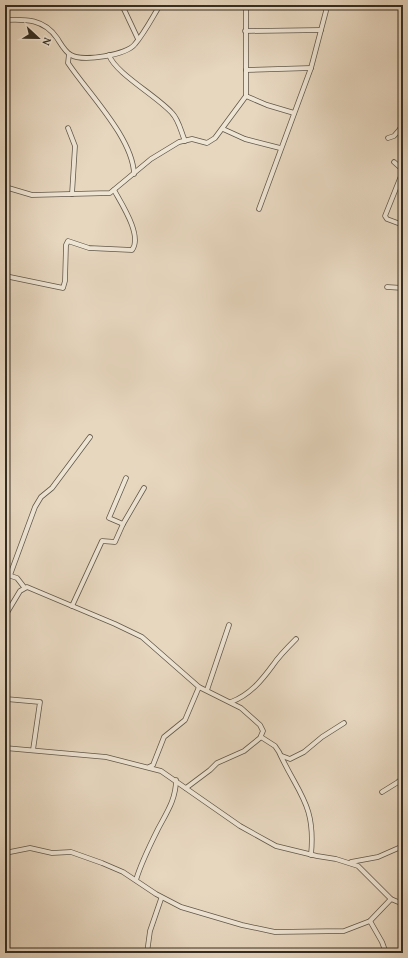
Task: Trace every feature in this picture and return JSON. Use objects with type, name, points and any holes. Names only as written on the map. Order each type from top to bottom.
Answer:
[{"type":"street","points":[[122,5],[138,39]]},
{"type":"street","points":[[5,20],[29,19],[41,24],[52,32],[69,54],[83,58],[109,55],[130,48],[135,44],[160,5]]},
{"type":"street","points":[[5,187],[32,194],[106,193],[114,190],[151,159],[180,142],[192,139],[207,143],[215,138],[246,96],[246,5]]},
{"type":"street","points":[[259,209],[280,148],[311,68],[326,5]]},
{"type":"street","points":[[246,31],[321,30]]},
{"type":"street","points":[[69,54],[68,63],[117,130],[132,160],[134,174]]},
{"type":"street","points":[[109,55],[111,61],[118,68],[157,97],[174,114],[185,141]]},
{"type":"street","points":[[246,70],[311,68]]},
{"type":"street","points":[[246,96],[267,105],[294,113]]},
{"type":"street","points":[[388,138],[394,136],[402,129],[403,123]]},
{"type":"street","points":[[68,128],[75,146],[72,194]]},
{"type":"street","points":[[223,129],[245,139],[280,148]]},
{"type":"street","points":[[394,162],[403,170],[385,216],[387,219],[403,225]]},
{"type":"street","points":[[5,276],[63,288],[65,284],[66,245],[68,242],[89,248],[132,250],[136,240],[132,224],[114,190]]},
{"type":"street","points":[[387,287],[403,288],[403,279]]},
{"type":"street","points":[[90,437],[52,488],[38,503],[7,575],[19,580],[24,587],[33,589],[142,637],[199,687],[231,702],[260,725],[263,731],[261,737],[242,752],[217,763],[186,788]]},
{"type":"street","points":[[123,524],[109,518],[126,478]]},
{"type":"street","points":[[72,606],[102,541],[115,542],[123,524],[144,488]]},
{"type":"street","points":[[5,616],[24,587]]},
{"type":"street","points":[[207,690],[229,625]]},
{"type":"street","points":[[231,702],[249,692],[265,677],[274,664],[296,639]]},
{"type":"street","points":[[149,767],[153,765],[165,736],[185,720],[199,687]]},
{"type":"street","points":[[6,699],[40,702],[33,750]]},
{"type":"street","points":[[281,756],[290,759],[300,754],[322,737],[344,723]]},
{"type":"street","points":[[261,737],[275,746],[303,795],[310,815],[313,839],[311,855]]},
{"type":"street","points":[[5,748],[106,757],[161,771],[258,837],[276,846],[311,855],[350,862],[358,866],[391,899],[403,904]]},
{"type":"street","points":[[136,880],[156,834],[171,806],[176,790],[176,780]]},
{"type":"street","points":[[382,792],[401,780],[403,790]]},
{"type":"street","points":[[350,862],[378,857],[403,846]]},
{"type":"street","points":[[5,853],[30,848],[52,853],[71,852],[102,862],[181,907],[242,925],[275,932],[344,931],[370,921],[391,899]]},
{"type":"street","points":[[147,953],[150,931],[161,899]]},
{"type":"street","points":[[370,921],[382,942],[386,953]]}]
